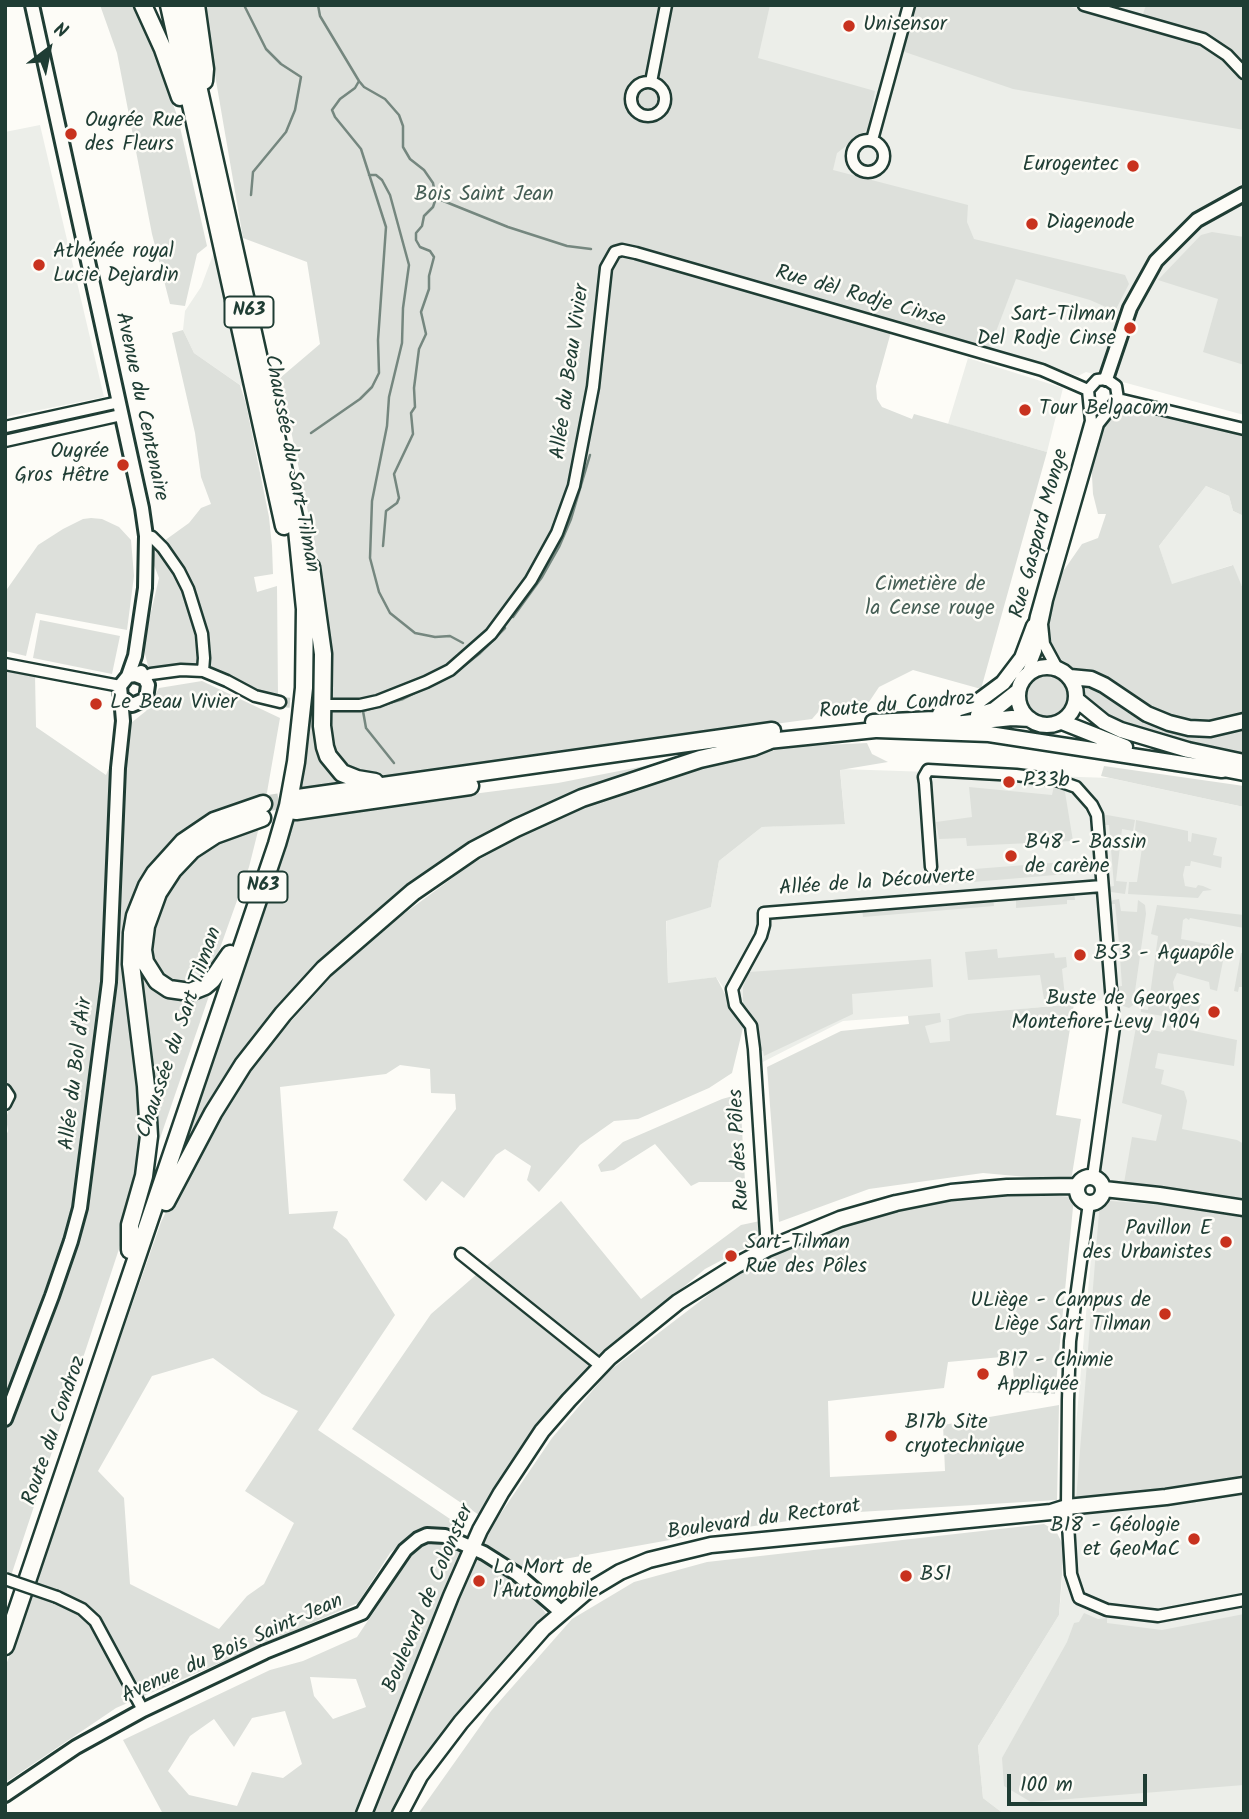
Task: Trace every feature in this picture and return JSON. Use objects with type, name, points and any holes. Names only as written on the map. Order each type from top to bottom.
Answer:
[{"type":"highway","points":[[143,5],[198,138]]},
{"type":"highway","name":"Chaussée du Sart Tilman","points":[[130,1250],[278,805],[294,687],[294,615],[287,537],[169,5]]},
{"type":"highway","name":"Chaussée du Sart Tilman","points":[[147,1230],[240,957],[288,806],[304,688],[305,609],[297,530],[180,5]]},
{"type":"highway","points":[[195,5],[205,69],[202,100]]},
{"type":"highway","points":[[297,530],[306,545],[319,617],[323,653],[323,736],[328,756],[342,773],[357,779],[409,784]]},
{"type":"highway","points":[[770,736],[297,804],[409,784],[770,736]]},
{"type":"highway","points":[[147,1230],[159,1216],[185,1161],[243,1065],[324,969],[413,892],[474,850],[582,798],[770,736]]},
{"type":"highway","points":[[130,1250],[130,1225],[144,1176],[149,1136],[146,1086],[131,964],[135,916],[155,873],[183,842],[214,821],[263,811],[215,835],[182,859],[158,893],[146,926],[143,950],[150,973],[163,986],[175,991],[190,992],[205,986],[230,954]]},
{"type":"highway","name":"Route du Condroz","points":[[5,1646],[147,1230]]},
{"type":"highway","name":"Route du Condroz","points":[[5,1612],[130,1250]]},
{"type":"main road","points":[[922,718],[955,711],[991,694],[1003,683],[1021,657],[1034,626]]},
{"type":"main road","points":[[1036,668],[1057,668],[1070,677],[1076,688],[1077,700],[1069,716],[1062,722],[1040,724],[1023,712],[1018,702],[1018,691],[1027,674],[1036,668]]},
{"type":"main road","points":[[1070,677],[1091,679],[1104,685],[1147,714],[1168,723],[1210,729],[1244,721]]},
{"type":"main road","name":"Route du Condroz","points":[[770,736],[922,718],[945,720],[977,715],[994,710],[1018,691]]},
{"type":"main road","points":[[1077,700],[1104,722],[1121,730],[1188,750],[1244,762]]},
{"type":"main road","name":"Route du Condroz","points":[[770,736],[1012,718],[1030,719]]},
{"type":"main road","points":[[1062,722],[1124,747],[1196,761],[1222,770]]},
{"type":"main road","points":[[877,730],[989,734],[1244,773]]},
{"type":"main road","name":"Boulevard de Colonster","points":[[365,1814],[472,1546],[501,1493],[534,1442],[561,1408],[601,1366],[678,1302],[767,1249],[840,1219],[916,1199],[1007,1186],[1077,1186],[1085,1177],[1093,1177]]},
{"type":"main road","points":[[1093,1177],[1099,1180],[1104,1189]]},
{"type":"main road","points":[[1077,1186],[1078,1195],[1089,1203],[1100,1198],[1104,1189]]},
{"type":"main road","points":[[1104,1189],[1244,1208]]},
{"type":"main road","name":"Boulevard du Rectorat","points":[[400,1814],[420,1776],[461,1722],[561,1612],[620,1572],[656,1557],[687,1549],[779,1536],[1051,1511],[1244,1485]]},
{"type":"street","name":"Avenue du Centenaire","points":[[32,5],[146,536],[144,601],[135,656],[123,686]]},
{"type":"street","points":[[651,82],[666,5]]},
{"type":"street","points":[[872,140],[909,5]]},
{"type":"street","points":[[1084,5],[1203,39],[1227,55],[1244,73]]},
{"type":"street","points":[[1105,379],[1129,308],[1156,261],[1197,220],[1244,194]]},
{"type":"street","name":"Rue dèl Rodje Cinse","points":[[618,251],[636,253],[1042,370],[1088,390]]},
{"type":"street","name":"Allée du Beau Vivier","points":[[330,705],[360,705],[378,701],[443,674],[491,634],[531,580],[557,533],[574,486],[593,387],[606,268],[610,257],[618,251]]},
{"type":"street","points":[[1105,379],[1093,383],[1088,390],[1091,403],[1100,409],[1110,408],[1118,399]]},
{"type":"street","points":[[1105,379],[1116,386],[1118,399]]},
{"type":"street","points":[[1118,399],[1244,429]]},
{"type":"street","name":"Rue Gaspard Monge","points":[[1027,674],[1036,651],[1034,626],[1091,421],[1091,403]]},
{"type":"street","points":[[5,427],[120,408]]},
{"type":"street","points":[[5,440],[120,408]]},
{"type":"street","name":"Rue Gaspard Monge","points":[[1057,668],[1044,644],[1042,624],[1098,424],[1110,408]]},
{"type":"street","points":[[146,536],[152,537],[163,548],[180,571],[188,589],[204,646],[203,671]]},
{"type":"street","name":"Avenue du Centenaire","points":[[135,656],[143,678]]},
{"type":"street","points":[[5,664],[123,686]]},
{"type":"street","points":[[143,678],[151,674],[181,670],[203,671],[248,694],[280,702]]},
{"type":"street","points":[[123,721],[146,699],[161,674]]},
{"type":"street","points":[[123,686],[135,675],[143,678],[149,690]]},
{"type":"street","points":[[123,686],[127,703],[137,705]]},
{"type":"street","name":"Allée du Bol d'Air","points":[[5,1419],[60,1274],[80,1208],[109,982],[123,686]]},
{"type":"street","name":"Allée de la Découverte","points":[[931,867],[926,772],[933,770],[1016,775],[1056,780],[1076,787],[1087,797],[1097,815],[1114,1027],[1093,1177]]},
{"type":"street","name":"Allée de la Découverte","points":[[754,1049],[751,1026],[735,1004],[732,989],[761,936],[764,913],[1102,886]]},
{"type":"street","name":"Rue des Pôles","points":[[754,1049],[767,1249]]},
{"type":"street","points":[[5,1090],[9,1096],[5,1104]]},
{"type":"street","points":[[1089,1203],[1070,1341],[1067,1507],[1072,1574],[1079,1598],[1107,1610],[1158,1616],[1244,1600]]},
{"type":"street","points":[[461,1254],[601,1366]]},
{"type":"street","name":"Avenue du Bois Saint-Jean","points":[[5,1795],[76,1747],[143,1710],[265,1652],[362,1613],[405,1550],[418,1539],[436,1534],[472,1546],[517,1574],[561,1612]]},
{"type":"street","points":[[5,1579],[57,1597],[82,1609],[95,1621],[143,1710]]},
{"type":"shaded area","points":[[392,5],[1146,5],[1145,9],[1244,63],[1244,415],[1086,372],[1078,376],[989,350]]},
{"type":"shaded area","name":"Athénée royal Lucie Dejardin","points":[[40,125],[104,397],[5,417],[5,132]]},
{"type":"shaded area","points":[[214,252],[246,389],[194,353],[183,330],[185,311],[201,287]]},
{"type":"shaded area","points":[[968,358],[1063,388],[1047,452],[948,424]]},
{"type":"shaded area","points":[[1206,486],[1229,496],[1233,511],[1244,516],[1244,591],[1232,565],[1172,585],[1159,546]]},
{"type":"shaded area","name":"ULiège - Campus de Liège Sart Tilman","points":[[840,769],[1110,778],[1244,807],[1244,1814],[1004,1814],[983,1798],[978,1746],[1059,1615],[1113,1012],[1112,999],[988,1013],[917,1080],[908,1016],[843,1021],[755,1066],[751,1026],[716,977],[668,984],[666,913],[711,907],[719,861],[762,827],[845,823]]},
{"type":"green space","points":[[100,5],[132,5],[148,35],[178,118],[207,246],[197,254],[185,306],[170,304],[152,234],[117,53]]},
{"type":"green space","name":"Bois Saint Jean","points":[[203,5],[770,5],[758,58],[875,91],[868,129],[837,153],[833,170],[968,205],[967,222],[974,239],[1125,275],[1129,284],[1115,311],[1090,300],[1016,279],[989,350],[894,321],[876,386],[877,399],[882,407],[912,419],[914,414],[1047,452],[981,689],[913,670],[879,687],[869,702],[819,711],[812,719],[373,778],[348,770],[331,748],[327,645],[314,541],[280,378],[320,344],[307,262],[243,238]]},
{"type":"green space","points":[[915,5],[1063,5],[1139,26],[1146,5],[1244,5],[1244,130],[1013,89],[902,51]]},
{"type":"green space","points":[[1212,232],[1244,237],[1244,365],[1203,352],[1218,299],[1158,280],[1201,235]]},
{"type":"green space","points":[[183,330],[194,353],[240,385],[246,404],[269,517],[272,546],[273,574],[254,577],[257,592],[277,586],[278,696],[267,696],[244,687],[217,671],[199,668],[151,672],[148,666],[143,646],[159,578],[152,560],[157,549],[171,554],[164,541],[189,523],[201,508],[211,504],[201,477],[195,433],[172,333]]},
{"type":"green space","points":[[1125,409],[1189,420],[1244,436],[1244,516],[1233,511],[1229,496],[1206,486],[1159,546],[1172,584],[1233,565],[1244,591],[1244,757],[1192,747],[1110,721],[1087,703],[1075,672],[1053,653],[1046,643],[1045,622],[1055,583],[1082,544],[1098,538],[1106,514],[1098,514],[1093,494],[1091,458],[1100,427],[1113,411]]},
{"type":"green space","points":[[91,518],[102,519],[119,527],[131,540],[134,576],[127,630],[36,613],[26,656],[5,651],[5,592],[38,545],[63,529]]},
{"type":"green space","points":[[312,619],[319,658],[317,727],[353,783],[300,794],[311,698]]},
{"type":"green space","points":[[40,620],[120,636],[112,674],[33,658]]},
{"type":"green space","points":[[5,669],[35,675],[36,727],[106,775],[126,727],[146,711],[159,688],[202,681],[280,718],[266,798],[226,811],[130,921],[144,1114],[140,1176],[118,1252],[5,1594],[5,1138],[8,1131],[6,1118],[13,1097],[5,1086]]},
{"type":"green space","points":[[1047,676],[1055,677],[1061,682],[1066,688],[1066,704],[1061,710],[1055,715],[1047,716],[1039,715],[1033,710],[1028,704],[1027,696],[1028,688],[1033,682],[1039,677]]},
{"type":"green space","points":[[867,743],[872,754],[888,762],[840,770],[845,824],[762,827],[719,861],[711,907],[666,921],[668,983],[716,977],[743,1028],[732,1073],[709,1088],[638,1119],[614,1121],[580,1145],[539,1192],[527,1180],[531,1166],[505,1149],[496,1155],[464,1198],[442,1181],[426,1201],[403,1180],[456,1109],[455,1094],[431,1093],[430,1069],[400,1065],[386,1074],[280,1087],[289,1214],[338,1211],[333,1228],[347,1239],[395,1315],[318,1430],[462,1527],[456,1533],[430,1529],[408,1537],[390,1553],[358,1603],[116,1708],[5,1783],[5,1668],[161,1222],[184,1175],[233,1093],[267,1048],[341,966],[378,933],[470,865],[534,828],[647,778],[764,748]],"holes":[[[213,1358],[262,1394],[298,1411],[245,1491],[294,1523],[264,1584],[247,1596],[219,1629],[130,1584],[124,1498],[98,1471],[152,1376]]]},
{"type":"green space","points":[[655,764],[586,787],[525,814],[472,846],[378,912],[323,959],[259,1028],[229,1070],[188,1143],[184,1140],[294,817],[558,783]]},
{"type":"green space","points":[[1104,766],[1244,786],[1244,807],[1101,776]]},
{"type":"green space","points":[[1054,786],[1064,786],[1073,841],[967,846],[966,838],[939,839],[936,822],[972,817],[969,787],[1052,795]]},
{"type":"green space","points":[[1099,816],[1135,820],[1133,831],[1122,829],[1116,881],[1127,882],[1125,894],[1111,892],[1107,887],[1114,886],[1109,825],[1102,825]]},
{"type":"green space","points":[[1136,820],[1188,831],[1188,841],[1191,842],[1192,833],[1217,838],[1213,855],[1222,857],[1221,868],[1191,861],[1190,866],[1185,866],[1183,875],[1185,886],[1196,888],[1198,885],[1212,890],[1203,891],[1198,898],[1128,894],[1129,882],[1137,882],[1144,834],[1135,831]]},
{"type":"green space","points":[[260,823],[249,867],[214,965],[204,979],[186,986],[168,982],[155,970],[149,955],[149,939],[163,895],[196,853],[228,834]]},
{"type":"green space","points":[[1089,860],[1091,872],[937,885],[936,872]]},
{"type":"green space","points":[[1074,891],[1075,900],[1067,900],[1067,904],[1016,908],[1016,897]]},
{"type":"green space","points":[[993,898],[994,906],[863,917],[862,908]]},
{"type":"green space","points":[[1119,899],[1121,911],[1137,912],[1138,900],[1145,905],[1146,914],[1133,1005],[1129,1008],[1117,1004],[1115,987],[1122,986],[1119,943],[1115,904],[1109,904]]},
{"type":"green space","points":[[1157,905],[1244,915],[1244,928],[1190,918],[1183,920],[1181,939],[1228,948],[1227,952],[1225,951],[1217,991],[1210,989],[1209,982],[1177,973],[1173,982],[1175,996],[1181,997],[1181,1002],[1201,1004],[1194,1022],[1141,1012],[1141,1009],[1148,1010],[1158,936],[1151,934]]},
{"type":"green space","points":[[997,949],[998,958],[1054,953],[1055,958],[1066,957],[1067,967],[1062,969],[1065,997],[1044,999],[1040,975],[968,980],[965,952]]},
{"type":"green space","points":[[1241,953],[1244,953],[1244,987],[1239,987],[1238,992],[1234,991]]},
{"type":"green space","points":[[931,959],[933,987],[852,994],[853,1014],[764,1056],[763,1051],[755,1051],[756,1022],[743,1007],[743,987],[749,972]]},
{"type":"green space","points":[[138,960],[145,976],[211,990],[155,1153],[157,1127],[153,1069]]},
{"type":"green space","points":[[1074,1004],[1056,1115],[1081,1119],[1071,1181],[983,1173],[869,1189],[779,1222],[767,1067],[841,1031],[909,1024],[908,1016],[940,1013],[941,1022],[925,1026],[930,1043],[950,1041],[949,1020],[946,1020],[967,1014]]},
{"type":"green space","points":[[1165,1025],[1237,1040],[1234,1066],[1158,1053],[1155,1068],[1164,1070],[1161,1084],[1184,1091],[1187,1101],[1182,1129],[1237,1140],[1244,1144],[1244,1200],[1124,1183],[1132,1137],[1156,1141],[1162,1115],[1122,1103],[1136,1027],[1163,1032]]},
{"type":"green space","points":[[740,1094],[745,1182],[699,1182],[691,1186],[655,1144],[614,1170],[601,1172],[598,1165],[623,1142],[722,1099]]},
{"type":"green space","points":[[995,1191],[1074,1197],[1055,1394],[1015,1392],[1012,1356],[948,1362],[944,1388],[828,1401],[830,1477],[945,1471],[943,1425],[1059,1405],[1057,1500],[842,1513],[714,1532],[520,1567],[482,1541],[552,1438],[609,1371],[767,1250],[876,1210]]},
{"type":"green space","points":[[1100,1200],[1241,1212],[1244,1216],[1244,1485],[1076,1500]]},
{"type":"green space","points":[[561,1201],[641,1299],[741,1225],[760,1221],[763,1244],[741,1250],[705,1269],[609,1350],[535,1425],[479,1515],[352,1429],[431,1314]]},
{"type":"green space","points":[[1044,1524],[1056,1531],[1064,1547],[1059,1615],[978,1746],[983,1798],[1004,1814],[418,1814],[491,1711],[572,1619],[634,1582],[707,1562]]},
{"type":"green space","points":[[445,1539],[462,1548],[437,1613],[473,1553],[513,1578],[532,1595],[548,1616],[426,1756],[411,1776],[390,1814],[163,1814],[123,1740],[270,1670],[303,1661],[357,1637],[419,1544]],"holes":[[[310,1677],[356,1679],[366,1707],[333,1719],[314,1696]],[[285,1711],[302,1764],[283,1778],[252,1772],[237,1806],[189,1795],[168,1771],[190,1736],[214,1719],[234,1747],[252,1718]]]},
{"type":"green space","points":[[1084,1613],[1098,1619],[1107,1618],[1107,1623],[1162,1630],[1244,1614],[1244,1785],[1031,1802],[1004,1786],[1002,1758],[1067,1642],[1074,1623],[1079,1622]]},
{"type":"waterway","points":[[244,5],[266,49],[281,64],[301,77],[295,110],[286,132],[253,172],[251,195]]},
{"type":"waterway","points":[[318,5],[320,16],[359,81],[385,99],[399,115],[403,126],[403,147],[410,159],[424,170],[433,183],[436,198],[416,233],[420,247],[430,251],[434,257],[429,289],[421,312],[426,334],[419,349],[414,388],[415,407],[411,413],[413,434],[394,474],[399,498],[397,503],[386,511],[383,546]]},
{"type":"waterway","points":[[311,433],[360,399],[372,387],[379,373],[378,340],[386,227],[361,149],[332,110],[359,81]]},
{"type":"waterway","points":[[369,175],[376,175],[382,180],[390,195],[409,265],[403,308],[402,343],[389,397],[387,426],[372,501],[370,558],[379,592],[390,613],[415,633],[435,637],[450,636],[463,643]]},
{"type":"waterway","points":[[436,198],[508,227],[567,246],[591,249]]},
{"type":"waterway","points":[[513,617],[542,577],[559,547],[571,519],[590,455]]},
{"type":"waterway","points":[[394,763],[366,728],[363,711],[403,699],[455,673],[505,628]]},
{"type":"tunnel","points":[[280,702],[326,705]]},
{"type":"tunnel","points":[[263,804],[298,798]]},
{"type":"place","name":"Unisensor","points":[[849,26]]},
{"type":"place","name":"Ougrée Rue des Fleurs","points":[[71,134]]},
{"type":"place","name":"Eurogentec","points":[[1133,166]]},
{"type":"place","name":"Diagenode","points":[[1032,224]]},
{"type":"place","name":"Athénée royal Lucie Dejardin","points":[[39,265]]},
{"type":"place","name":"Sart-Tilman Del Rodje Cinse","points":[[1130,328]]},
{"type":"place","name":"Tour Belgacom","points":[[1025,410]]},
{"type":"place","name":"Ougrée Gros Hêtre","points":[[123,465]]},
{"type":"place","name":"Le Beau Vivier","points":[[96,704]]},
{"type":"place","name":"P33b","points":[[1009,782]]},
{"type":"place","name":"B48 - Bassin de carène","points":[[1011,856]]},
{"type":"place","name":"B53 - Aquapôle","points":[[1080,955]]},
{"type":"place","name":"Buste de Georges Montefiore-Levy 1904","points":[[1214,1012]]},
{"type":"place","name":"Pavillon E des Urbanistes","points":[[1226,1242]]},
{"type":"place","name":"Sart-Tilman Rue des Pôles","points":[[731,1256]]},
{"type":"place","name":"ULiège - Campus de Liège Sart Tilman","points":[[1165,1314]]},
{"type":"place","name":"B17 - Chimie Appliquée","points":[[983,1374]]},
{"type":"place","name":"B17b Site cryotechnique","points":[[891,1436]]},
{"type":"place","name":"B18 - Géologie et GeoMaC","points":[[1194,1539]]},
{"type":"place","name":"B51","points":[[906,1576]]},
{"type":"place","name":"La Mort de l'Automobile","points":[[479,1581]]},
{"type":"park label","name":"Cimetière de la Cense rouge","points":[[930,598]]}]
